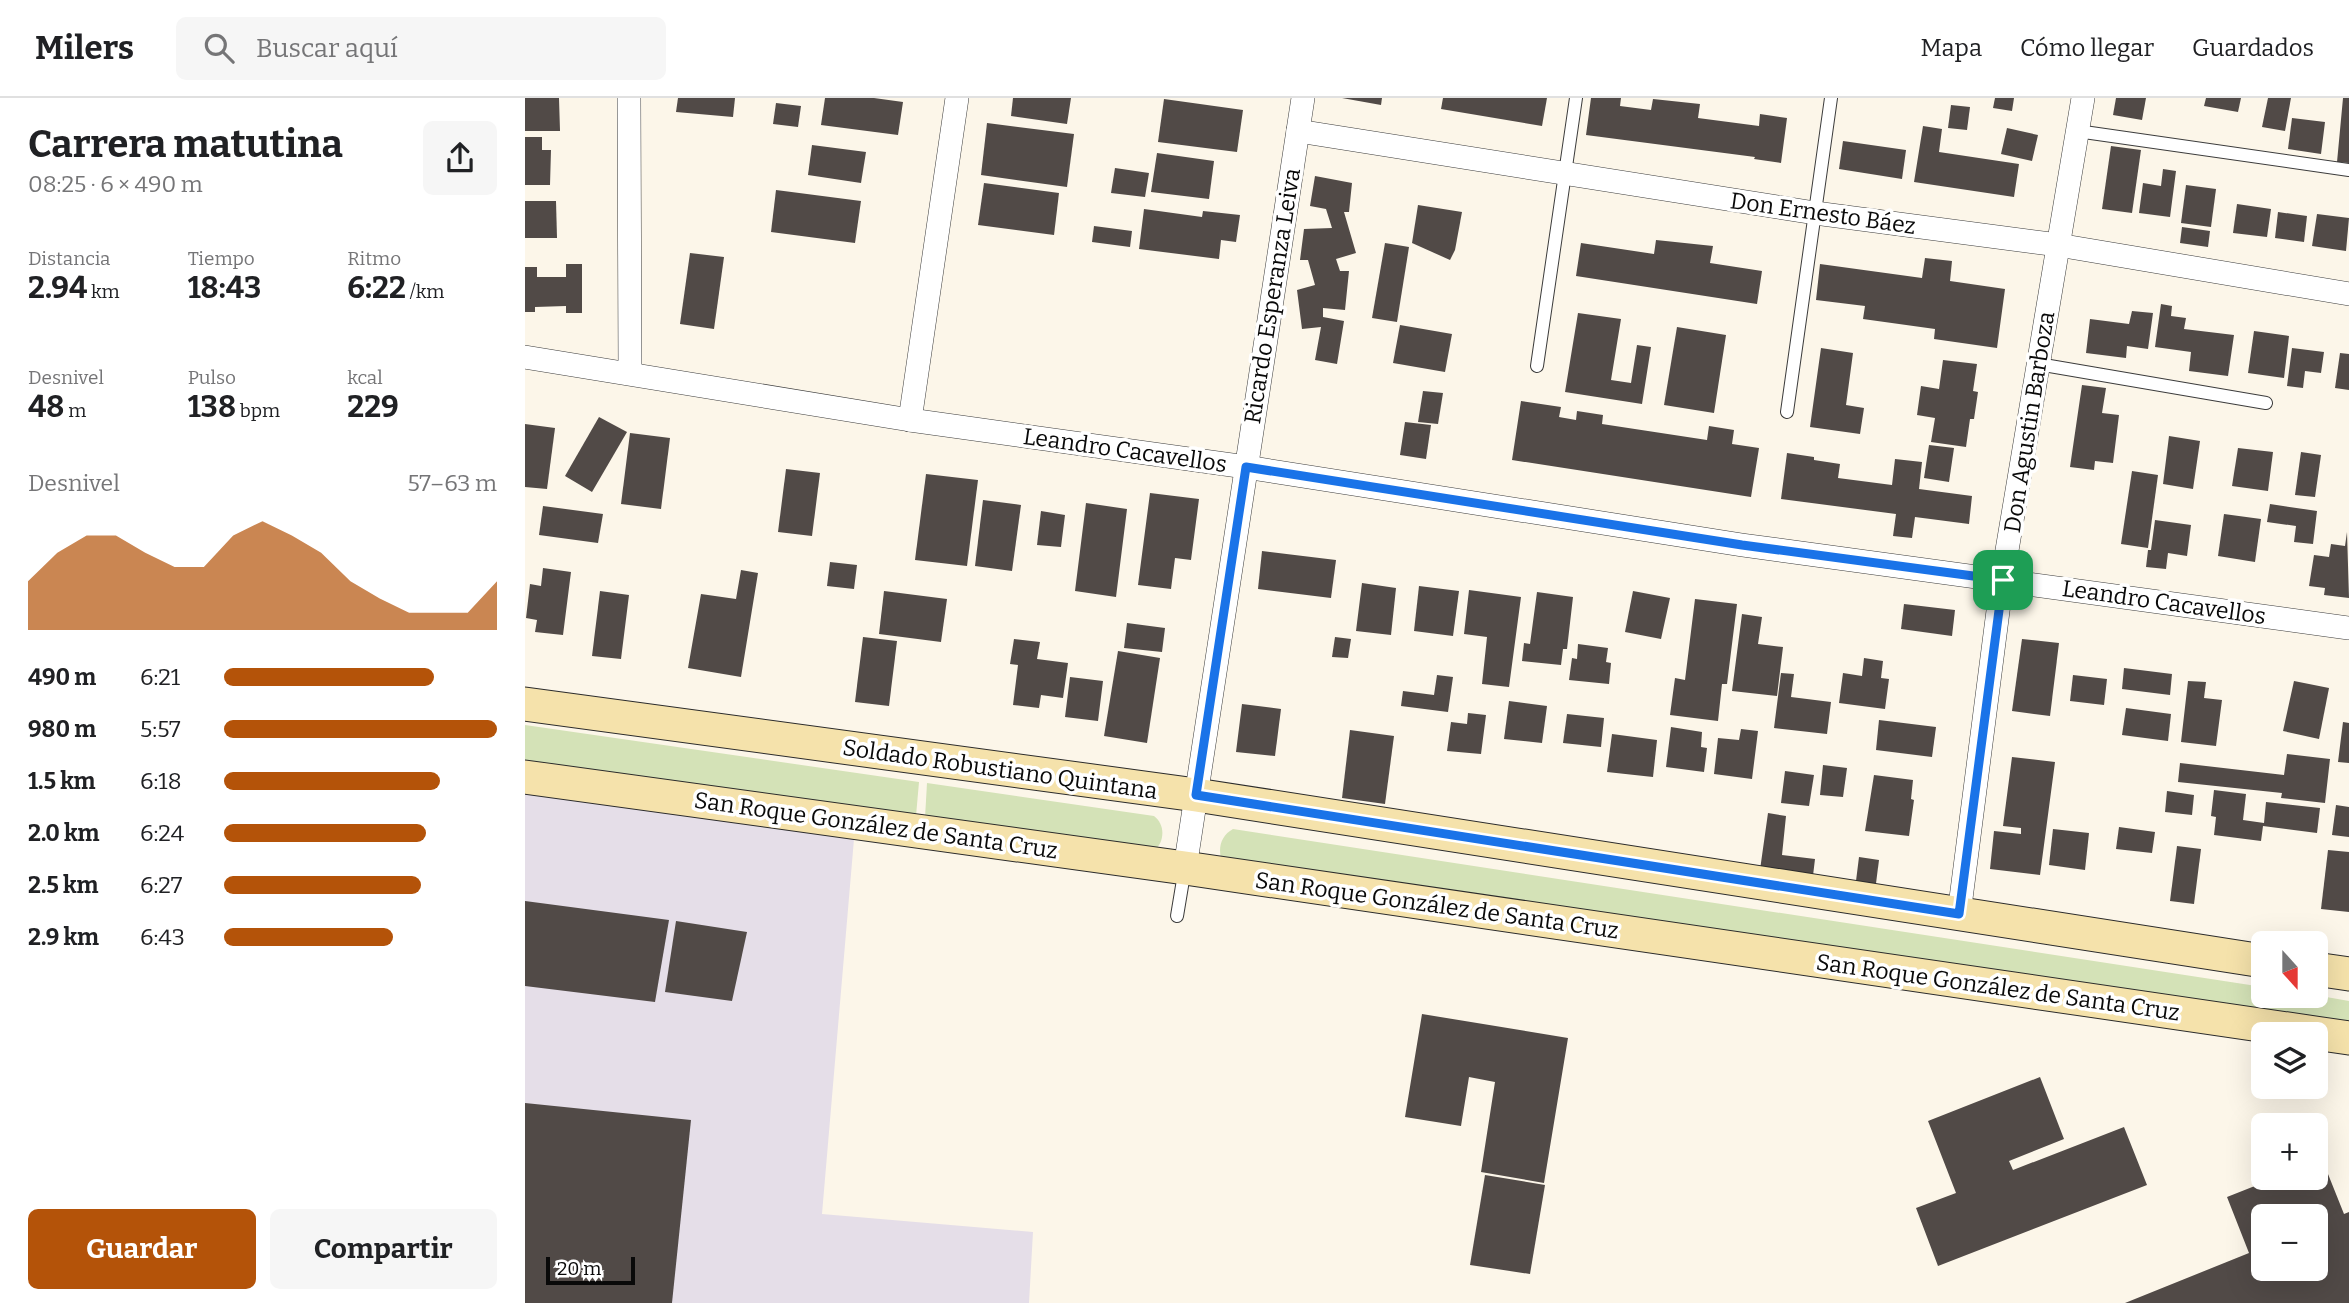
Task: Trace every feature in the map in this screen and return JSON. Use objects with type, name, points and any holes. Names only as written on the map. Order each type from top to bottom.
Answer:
[{"type":"street","points":[[629,98],[630,373]]},
{"type":"street","points":[[910,420],[957,98]]},
{"type":"street","name":"Ricardo Esperanza Leiva","points":[[1185,868],[1303,98]]},
{"type":"street","name":"Don Agustin Barboza","points":[[1959,914],[2003,580],[2083,98]]},
{"type":"street","name":"Don Ernesto Báez","points":[[1298,131],[1815,214],[2058,245],[2349,294]]},
{"type":"street","name":"Leandro Cacavellos","points":[[525,357],[910,420],[1246,467],[1742,545],[2349,628]]},
{"type":"street","name":"Soldado Robustiano Quintana","points":[[525,704],[1196,795],[2251,959]]},
{"type":"street","name":"San Roque González de Santa Cruz","points":[[525,777],[1185,868],[2349,1038]]},
{"type":"street","points":[[2328,971],[2349,974]]},
{"type":"lane","points":[[1537,366],[1576,98]]},
{"type":"lane","points":[[1787,412],[1831,98]]},
{"type":"lane","points":[[2077,131],[2349,170]]},
{"type":"lane","points":[[2038,364],[2266,403]]},
{"type":"lane","points":[[1177,916],[1185,868]]},
{"type":"shaded area","points":[[525,792],[854,839],[822,1214],[1033,1232],[1029,1303],[525,1303]]},
{"type":"green space","points":[[525,725],[919,782],[916,816],[525,760]]},
{"type":"green space","points":[[927,783],[1154,816],[1162,828],[1162,837],[1155,850],[925,818]]},
{"type":"green space","points":[[1233,829],[2251,985],[2251,1008],[2328,1008],[2328,997],[2349,1001],[2349,1028],[2328,1025],[2328,1022],[2309,1022],[1221,858],[1220,849],[1226,834]]},
{"type":"building","points":[[525,98],[559,98],[560,131],[525,131]]},
{"type":"building","points":[[678,98],[735,98],[733,117],[676,112]]},
{"type":"building","points":[[825,98],[874,98],[903,102],[898,135],[821,125]]},
{"type":"building","points":[[1013,98],[1071,98],[1067,124],[1011,116]]},
{"type":"building","points":[[1342,98],[1382,98],[1381,105]]},
{"type":"building","points":[[1443,98],[1547,98],[1542,126],[1441,109]]},
{"type":"building","points":[[1591,98],[1621,98],[1620,106],[1651,110],[1653,99],[1700,104],[1698,118],[1759,126],[1760,114],[1787,118],[1781,163],[1754,159],[1755,157],[1586,135]]},
{"type":"building","points":[[1995,98],[2014,98],[2012,111],[1993,108]]},
{"type":"building","points":[[2116,98],[2146,98],[2142,120],[2113,115]]},
{"type":"building","points":[[2206,98],[2241,98],[2238,112],[2204,106]]},
{"type":"building","points":[[2268,98],[2291,98],[2285,131],[2262,127]]},
{"type":"building","points":[[2343,98],[2349,98],[2349,163],[2337,162]]},
{"type":"building","points":[[1164,99],[1243,110],[1237,152],[1158,142]]},
{"type":"building","points":[[776,103],[801,106],[798,127],[773,124]]},
{"type":"building","points":[[1951,105],[1970,107],[1967,130],[1948,128]]},
{"type":"building","points":[[2292,118],[2325,122],[2321,154],[2288,149]]},
{"type":"building","points":[[987,123],[1074,134],[1067,187],[981,175]]},
{"type":"building","points":[[1923,126],[1942,129],[1939,152],[2019,164],[2014,197],[1914,182]]},
{"type":"building","points":[[2007,128],[2038,135],[2032,161],[2001,154]]},
{"type":"building","points":[[525,137],[542,137],[542,150],[551,150],[550,185],[525,185]]},
{"type":"building","points":[[1843,141],[1906,150],[1902,179],[1839,169]]},
{"type":"building","points":[[812,145],[866,152],[861,183],[808,175]]},
{"type":"building","points":[[2111,146],[2141,150],[2132,213],[2102,209]]},
{"type":"building","points":[[1157,153],[1214,161],[1209,199],[1151,192]]},
{"type":"building","points":[[1115,168],[1149,173],[1145,197],[1111,193]]},
{"type":"building","points":[[2163,169],[2176,171],[2170,217],[2139,213],[2143,183],[2161,186]]},
{"type":"building","points":[[1315,176],[1352,183],[1349,212],[1344,212],[1356,253],[1336,259],[1340,271],[1349,271],[1345,310],[1323,308],[1323,317],[1344,321],[1337,364],[1315,360],[1321,327],[1302,329],[1297,290],[1315,285],[1308,260],[1300,260],[1304,229],[1332,228],[1326,209],[1310,206]]},
{"type":"building","points":[[984,183],[1059,193],[1054,235],[978,225]]},
{"type":"building","points":[[2186,185],[2216,189],[2211,227],[2181,223]]},
{"type":"building","points":[[776,190],[861,201],[855,243],[771,232]]},
{"type":"building","points":[[525,201],[556,201],[557,238],[525,238]]},
{"type":"building","points":[[2237,204],[2271,209],[2267,237],[2233,233]]},
{"type":"building","points":[[1418,205],[1462,212],[1455,250],[1450,260],[1412,243]]},
{"type":"building","points":[[1144,209],[1202,217],[1203,211],[1240,215],[1236,242],[1221,240],[1219,259],[1139,249]]},
{"type":"building","points":[[2278,212],[2307,216],[2304,242],[2275,238]]},
{"type":"building","points":[[2317,214],[2349,218],[2346,251],[2312,246]]},
{"type":"building","points":[[1094,226],[1132,231],[1130,247],[1092,242]]},
{"type":"building","points":[[2182,227],[2210,231],[2208,247],[2180,243]]},
{"type":"building","points":[[1656,240],[1713,246],[1710,263],[1762,271],[1757,304],[1576,276],[1581,243],[1654,254]]},
{"type":"building","points":[[1385,243],[1409,247],[1397,322],[1372,318]]},
{"type":"building","points":[[690,253],[724,257],[714,329],[680,324]]},
{"type":"building","points":[[1925,258],[1952,261],[1950,281],[2005,289],[1997,348],[1934,339],[1935,329],[1863,319],[1865,306],[1816,300],[1820,264],[1922,278]]},
{"type":"building","points":[[566,264],[582,264],[582,313],[566,313],[566,306],[535,307],[535,312],[525,312],[525,267],[537,267],[537,277],[566,277]]},
{"type":"building","points":[[2161,304],[2172,306],[2171,316],[2186,318],[2184,329],[2234,335],[2228,376],[2189,371],[2191,352],[2155,347]]},
{"type":"building","points":[[2132,311],[2153,313],[2148,349],[2127,346],[2126,358],[2086,353],[2090,319],[2129,324]]},
{"type":"building","points":[[1578,313],[1621,319],[1611,380],[1631,383],[1637,345],[1651,347],[1642,404],[1565,392]]},
{"type":"building","points":[[1400,325],[1452,334],[1445,372],[1393,363]]},
{"type":"building","points":[[1677,327],[1726,335],[1714,413],[1664,405]]},
{"type":"building","points":[[2254,331],[2289,336],[2284,378],[2248,373]]},
{"type":"building","points":[[1821,348],[1853,353],[1846,405],[1864,408],[1860,434],[1810,427]]},
{"type":"building","points":[[2292,348],[2324,352],[2321,373],[2305,371],[2303,388],[2287,386]]},
{"type":"building","points":[[2340,353],[2349,354],[2349,390],[2335,388]]},
{"type":"building","points":[[1943,360],[1977,364],[1973,391],[1978,392],[1966,447],[1931,442],[1935,418],[1917,415],[1921,386],[1939,389]]},
{"type":"building","points":[[2082,385],[2106,388],[2102,413],[2119,415],[2113,463],[2095,461],[2094,470],[2070,467]]},
{"type":"building","points":[[1423,391],[1443,393],[1438,424],[1418,422]]},
{"type":"building","points":[[1521,401],[1561,407],[1559,417],[1576,420],[1577,411],[1603,415],[1602,424],[1707,440],[1709,426],[1734,430],[1732,444],[1759,448],[1751,497],[1512,460]]},
{"type":"building","points":[[599,417],[627,432],[592,492],[565,476]]},
{"type":"building","points":[[1405,422],[1431,425],[1426,459],[1400,455]]},
{"type":"building","points":[[525,424],[555,428],[547,489],[525,487]]},
{"type":"building","points":[[630,433],[670,438],[661,509],[621,504]]},
{"type":"building","points":[[2169,436],[2200,441],[2193,489],[2163,484]]},
{"type":"building","points":[[1929,445],[1954,448],[1949,482],[1924,478]]},
{"type":"building","points":[[2238,448],[2273,452],[2268,491],[2232,486]]},
{"type":"building","points":[[2301,452],[2321,455],[2315,497],[2295,495]]},
{"type":"building","points":[[1787,453],[1840,464],[1838,478],[1892,485],[1895,459],[1922,462],[1919,489],[1972,496],[1969,524],[1915,517],[1912,538],[1893,536],[1896,514],[1781,499]]},
{"type":"building","points":[[786,469],[820,473],[812,536],[778,532]]},
{"type":"building","points":[[2132,471],[2158,475],[2148,548],[2121,544]]},
{"type":"building","points":[[926,474],[978,480],[967,566],[915,560]]},
{"type":"building","points":[[1150,493],[1199,499],[1191,560],[1175,558],[1171,589],[1138,585]]},
{"type":"building","points":[[983,500],[1021,505],[1012,571],[975,566]]},
{"type":"building","points":[[1086,503],[1127,509],[1116,597],[1075,591]]},
{"type":"building","points":[[2270,504],[2317,511],[2313,544],[2294,542],[2296,526],[2267,522]]},
{"type":"building","points":[[543,506],[603,514],[598,543],[539,535]]},
{"type":"building","points":[[1041,511],[1065,515],[1061,547],[1037,545]]},
{"type":"building","points":[[2224,514],[2261,519],[2255,562],[2218,556]]},
{"type":"building","points":[[2155,520],[2191,525],[2187,556],[2168,553],[2166,569],[2146,567]]},
{"type":"building","points":[[2347,532],[2349,598],[2324,595],[2325,588],[2309,586],[2314,555],[2329,557],[2331,544],[2345,546]]},
{"type":"building","points":[[1262,551],[1336,560],[1331,598],[1258,589]]},
{"type":"building","points":[[830,562],[857,565],[854,589],[827,586]]},
{"type":"building","points":[[543,568],[571,572],[563,635],[535,632],[537,620],[526,618],[530,584],[541,586]]},
{"type":"building","points":[[741,570],[758,573],[741,677],[688,668],[701,594],[736,599]]},
{"type":"building","points":[[1362,583],[1396,588],[1391,635],[1356,631]]},
{"type":"building","points":[[1419,586],[1459,591],[1453,636],[1414,631]]},
{"type":"building","points":[[1469,590],[1521,597],[1509,687],[1482,684],[1487,637],[1464,634]]},
{"type":"building","points":[[600,591],[629,595],[621,659],[592,656]]},
{"type":"building","points":[[884,591],[947,599],[941,642],[879,634]]},
{"type":"building","points":[[1633,591],[1670,598],[1661,639],[1625,632]]},
{"type":"building","points":[[1537,592],[1573,597],[1567,649],[1563,649],[1561,665],[1522,661],[1524,643],[1530,644]]},
{"type":"building","points":[[1695,599],[1737,604],[1727,684],[1722,684],[1718,721],[1670,715],[1675,678],[1685,680]]},
{"type":"building","points":[[1904,604],[1955,610],[1952,636],[1901,629]]},
{"type":"building","points":[[1742,614],[1762,617],[1758,644],[1783,647],[1777,696],[1732,691]]},
{"type":"building","points":[[1127,623],[1165,628],[1162,652],[1124,648]]},
{"type":"building","points":[[863,637],[897,641],[889,706],[855,702]]},
{"type":"building","points":[[1335,637],[1351,639],[1348,658],[1332,657]]},
{"type":"building","points":[[1014,639],[1040,642],[1037,659],[1068,663],[1063,698],[1041,695],[1039,708],[1013,705],[1018,665],[1010,664]]},
{"type":"building","points":[[2022,639],[2059,643],[2050,716],[2012,711]]},
{"type":"building","points":[[1578,644],[1608,648],[1606,662],[1611,663],[1609,684],[1569,680],[1572,658],[1577,659]]},
{"type":"building","points":[[1118,651],[1160,658],[1147,743],[1104,736]]},
{"type":"building","points":[[1864,658],[1883,661],[1881,678],[1889,679],[1885,709],[1839,703],[1843,673],[1862,676]]},
{"type":"building","points":[[2124,668],[2172,674],[2170,695],[2122,689]]},
{"type":"building","points":[[1781,673],[1794,674],[1791,697],[1831,702],[1827,734],[1774,728]]},
{"type":"building","points":[[1437,675],[1453,677],[1448,712],[1401,706],[1403,691],[1434,695]]},
{"type":"building","points":[[2073,675],[2107,679],[2104,705],[2070,701]]},
{"type":"building","points":[[1070,677],[1103,681],[1098,721],[1065,717]]},
{"type":"building","points":[[2188,681],[2206,682],[2204,698],[2222,700],[2216,746],[2181,742]]},
{"type":"building","points":[[2294,681],[2329,688],[2319,739],[2283,731]]},
{"type":"building","points":[[1509,701],[1547,706],[1542,743],[1504,739]]},
{"type":"building","points":[[1242,704],[1281,709],[1275,756],[1236,752]]},
{"type":"building","points":[[2126,708],[2171,714],[2168,741],[2122,735]]},
{"type":"building","points":[[1468,713],[1486,715],[1481,754],[1447,751],[1451,722],[1467,724]]},
{"type":"building","points":[[1567,714],[1604,718],[1601,747],[1563,743]]},
{"type":"building","points":[[1879,720],[1936,727],[1932,757],[1876,750]]},
{"type":"building","points":[[2343,722],[2349,723],[2349,763],[2338,762]]},
{"type":"building","points":[[1671,727],[1702,732],[1701,747],[1707,748],[1704,772],[1666,767]]},
{"type":"building","points":[[1741,729],[1758,731],[1752,779],[1714,774],[1718,738],[1739,740]]},
{"type":"building","points":[[1350,730],[1394,736],[1385,804],[1342,798]]},
{"type":"building","points":[[1612,734],[1657,740],[1653,777],[1607,772]]},
{"type":"building","points":[[2287,754],[2330,759],[2325,803],[2281,798],[2282,793],[2178,782],[2180,763],[2284,775]]},
{"type":"building","points":[[2012,757],[2055,762],[2040,875],[1990,869],[1994,831],[2021,834],[2021,828],[2003,826]]},
{"type":"building","points":[[1823,765],[1847,768],[1843,797],[1820,795]]},
{"type":"building","points":[[1785,771],[1814,775],[1809,806],[1781,803]]},
{"type":"building","points":[[1874,775],[1913,780],[1911,799],[1914,800],[1909,836],[1865,831]]},
{"type":"building","points":[[2214,790],[2246,794],[2243,820],[2264,823],[2266,802],[2320,808],[2317,833],[2263,826],[2261,841],[2214,835],[2216,817],[2211,816]]},
{"type":"building","points":[[2167,791],[2194,795],[2192,815],[2165,812]]},
{"type":"building","points":[[2336,805],[2349,807],[2349,837],[2332,835]]},
{"type":"building","points":[[1768,813],[1786,816],[1782,855],[1815,859],[1812,884],[1759,877]]},
{"type":"building","points":[[2119,827],[2155,832],[2152,853],[2116,849]]},
{"type":"building","points":[[2053,829],[2089,833],[2085,870],[2049,865]]},
{"type":"building","points":[[2177,846],[2201,849],[2194,904],[2170,901]]},
{"type":"building","points":[[2328,850],[2349,852],[2349,912],[2321,909]]},
{"type":"building","points":[[1859,857],[1879,860],[1875,891],[1855,889]]},
{"type":"building","points":[[525,901],[669,920],[655,1002],[525,986]]},
{"type":"building","points":[[676,921],[747,932],[732,1001],[665,992]]},
{"type":"building","points":[[1422,1014],[1568,1038],[1544,1183],[1481,1172],[1495,1082],[1469,1077],[1461,1126],[1405,1117]]},
{"type":"building","points":[[2040,1077],[2064,1139],[2009,1161],[2013,1170],[2124,1127],[2147,1185],[1938,1266],[1916,1208],[1956,1193],[1928,1121]]},
{"type":"building","points":[[525,1103],[691,1120],[672,1303],[525,1303]]},
{"type":"building","points":[[2328,1174],[2344,1214],[2349,1212],[2349,1303],[2125,1303],[2249,1253],[2227,1197],[2251,1188],[2251,1190],[2328,1190]]},
{"type":"building","points":[[1485,1175],[1545,1185],[1530,1274],[1470,1265]]},
{"type":"route","points":[[1246,467],[1742,545],[2003,580],[1959,914],[1196,795],[1246,467]]}]
